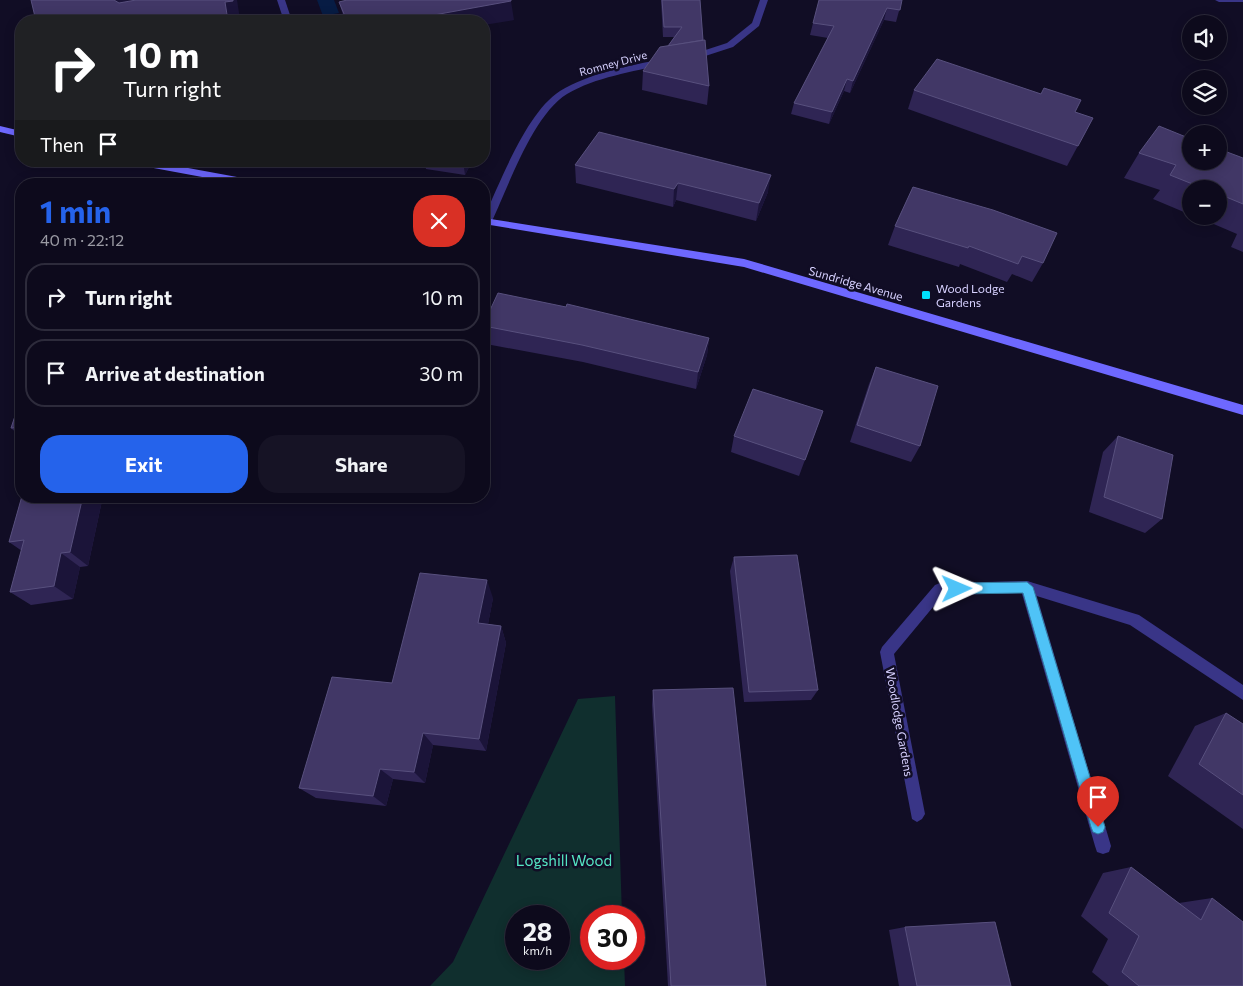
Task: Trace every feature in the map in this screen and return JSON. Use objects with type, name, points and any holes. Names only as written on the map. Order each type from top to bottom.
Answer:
[{"type":"street","points":[[281,0],[286,15]]},
{"type":"street","name":"Romney Drive","points":[[490,213],[531,131],[555,100],[575,86],[644,65],[700,56],[730,45],[756,24],[764,0]]},
{"type":"street","points":[[1219,0],[1243,0]]},
{"type":"street","points":[[0,128],[15,132]]},
{"type":"street","points":[[165,167],[226,178]]},
{"type":"street","name":"Sundridge Avenue","points":[[490,222],[744,263],[1243,410]]},
{"type":"street","points":[[1027,587],[1103,846]]},
{"type":"street","name":"Woodlodge Gardens","points":[[917,814],[887,652],[940,589],[1027,587],[1134,620],[1243,692]]},
{"type":"green space","name":"Logshill Wood","points":[[615,696],[622,905],[580,905],[580,970],[624,970],[625,986],[430,986],[453,962],[578,699]]},
{"type":"water","points":[[317,0],[334,0],[339,13],[323,15]]},
{"type":"building","points":[[31,0],[114,0],[119,3],[136,0],[233,0],[225,2],[227,15],[35,15]]},
{"type":"building","points":[[347,0],[511,0],[434,15],[344,15],[339,2]]},
{"type":"building","points":[[662,0],[700,0],[703,40],[668,46],[682,27],[664,27]]},
{"type":"building","points":[[819,0],[902,0],[900,10],[887,8],[853,81],[847,79],[832,112],[794,103],[834,26],[813,23]]},
{"type":"building","points":[[705,40],[709,86],[643,71],[660,47]]},
{"type":"building","points":[[937,59],[1041,94],[1044,88],[1081,100],[1075,112],[1093,118],[1078,146],[914,90]]},
{"type":"building","points":[[1159,126],[1182,135],[1182,170],[1227,170],[1227,152],[1243,158],[1243,204],[1227,197],[1227,180],[1182,180],[1170,175],[1176,165],[1139,153]]},
{"type":"building","points":[[599,132],[771,175],[759,203],[678,183],[674,189],[575,165]]},
{"type":"building","points":[[913,187],[993,210],[1057,233],[1043,263],[1022,256],[1018,264],[969,246],[968,248],[895,226]]},
{"type":"building","points":[[498,293],[566,307],[567,304],[709,338],[698,372],[582,345],[490,327],[490,310]]},
{"type":"building","points":[[876,367],[938,386],[920,446],[857,425]]},
{"type":"building","points":[[753,389],[823,411],[805,460],[734,436]]},
{"type":"building","points":[[15,416],[15,428],[11,428]]},
{"type":"building","points":[[1118,436],[1173,455],[1162,519],[1104,497]]},
{"type":"building","points":[[20,503],[81,503],[70,552],[61,553],[54,586],[10,592],[24,540],[9,542]]},
{"type":"building","points":[[797,555],[818,690],[749,692],[734,557]]},
{"type":"building","points":[[420,573],[487,580],[478,623],[501,626],[479,739],[423,733],[414,772],[380,769],[373,796],[299,788],[332,677],[392,683]]},
{"type":"building","points":[[733,688],[766,986],[671,986],[653,690]]},
{"type":"building","points":[[1226,713],[1243,724],[1243,795],[1199,764]]},
{"type":"building","points":[[1131,867],[1201,920],[1212,898],[1243,922],[1243,986],[1139,986],[1122,972],[1139,936],[1109,913]]},
{"type":"building","points":[[995,922],[1011,986],[917,986],[905,927]]},
{"type":"place","name":"Wood Lodge Gardens","points":[[926,295]]},
{"type":"route","points":[[957,589],[1027,587],[1098,827]]}]
